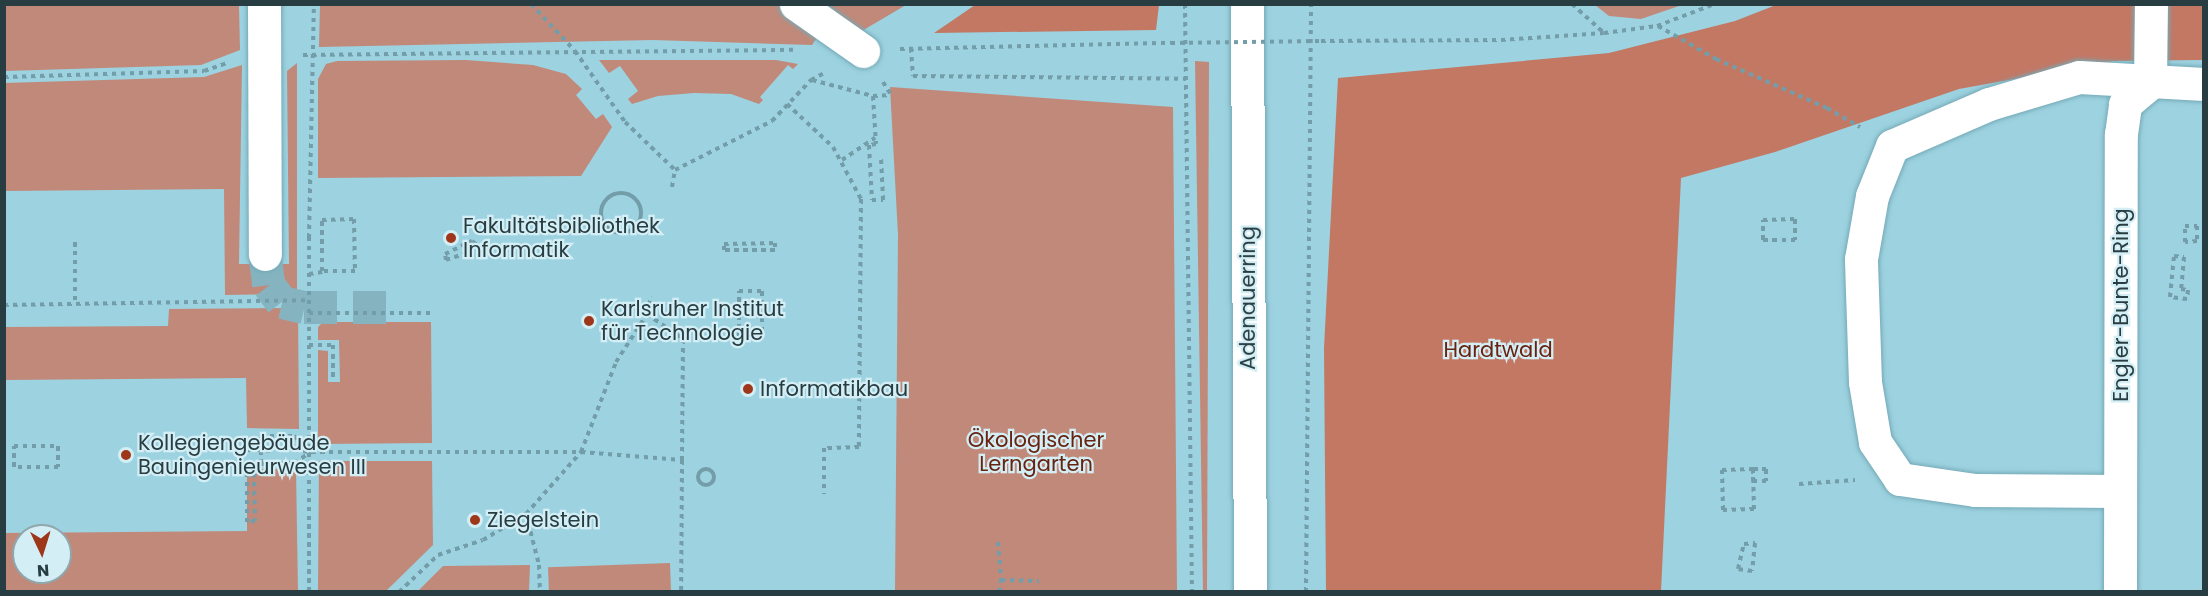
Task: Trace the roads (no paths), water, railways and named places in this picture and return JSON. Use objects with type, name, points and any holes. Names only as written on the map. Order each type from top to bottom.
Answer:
[{"type":"street","points":[[264,4],[265,255]]},
{"type":"street","points":[[796,4],[863,51]]},
{"type":"street","name":"Adenauerring","points":[[1247,4],[1250,591]]},
{"type":"street","points":[[2151,4],[2151,83]]},
{"type":"street","points":[[2120,491],[1976,490],[1900,479],[1875,442],[1865,382],[1860,259],[1872,196],[1892,146],[1989,104],[2079,77],[2151,83],[2204,84]]},
{"type":"street","name":"Engler-Bunte-Ring","points":[[2120,591],[2121,134],[2125,104],[2151,83]]},
{"type":"tunnel","points":[[265,254],[269,285],[282,302],[304,307],[396,307]]},
{"type":"place","name":"Fakultätsbibliothek Informatik","points":[[451,238]]},
{"type":"place","name":"Karlsruher Institut für Technologie","points":[[589,321]]},
{"type":"place","name":"Informatikbau","points":[[748,389]]},
{"type":"place","name":"Kollegiengebäude Bauingenieurwesen III","points":[[126,455]]},
{"type":"place","name":"Ziegelstein","points":[[475,520]]},
{"type":"park label","name":"Hardtwald","points":[[1498,350]]},
{"type":"park label","name":"Ökologischer Lerngarten","points":[[1036,452]]}]
